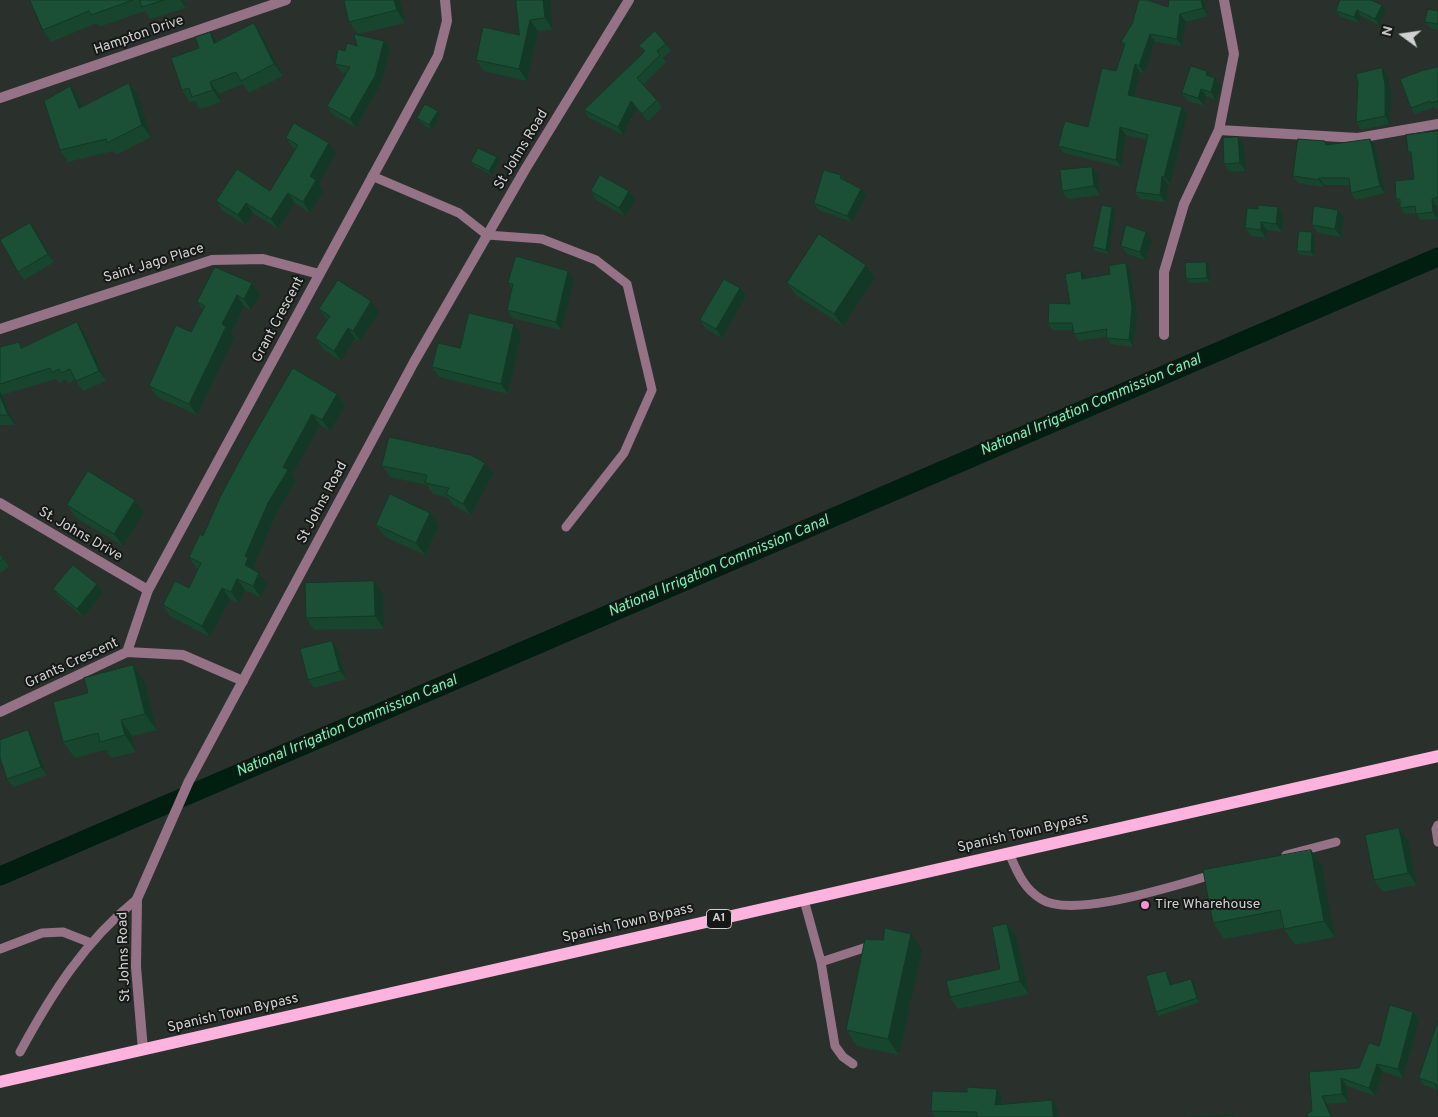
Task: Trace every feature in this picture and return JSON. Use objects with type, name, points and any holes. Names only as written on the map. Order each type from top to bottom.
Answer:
[{"type":"main road","name":"Spanish Town Bypass","points":[[0,1082],[1438,756]]},
{"type":"street","name":"Hampton Drive","points":[[0,98],[286,0]]},
{"type":"street","name":"Grant Crescent","points":[[127,652],[148,590],[438,56],[448,21],[445,0]]},
{"type":"street","name":"St Johns Road","points":[[143,1050],[136,967],[137,900],[172,817],[242,681],[414,362],[487,235],[629,0]]},
{"type":"street","points":[[1164,335],[1164,272],[1184,204],[1219,130],[1234,54],[1224,0]]},
{"type":"street","points":[[1219,130],[1358,138],[1438,124]]},
{"type":"street","name":"Saint Jago Place","points":[[0,329],[212,260],[263,259],[319,274]]},
{"type":"street","name":"St. Johns Drive","points":[[0,503],[148,590]]},
{"type":"street","name":"Grants Crescent","points":[[0,712],[127,652],[182,655],[242,681]]},
{"type":"lane","points":[[372,176],[459,213],[487,235],[542,239],[596,260],[627,284],[652,390],[624,453],[566,527]]},
{"type":"lane","points":[[1438,825],[1436,829],[1438,842]]},
{"type":"lane","points":[[1272,859],[1336,842]]},
{"type":"lane","points":[[1009,853],[1024,884],[1042,900],[1056,905],[1107,902],[1226,872]]},
{"type":"lane","points":[[20,1052],[52,993],[91,943],[115,918],[137,900]]},
{"type":"lane","points":[[804,900],[821,962],[835,1046],[843,1057],[853,1064]]},
{"type":"lane","points":[[0,949],[42,933],[63,932],[91,943]]},
{"type":"lane","points":[[821,962],[887,941]]},
{"type":"building","points":[[30,0],[133,0],[91,15],[89,11],[43,30]]},
{"type":"building","points":[[140,0],[164,0],[142,7]]},
{"type":"building","points":[[344,0],[394,0],[397,10],[349,22]]},
{"type":"building","points":[[516,0],[543,0],[545,18],[530,20],[519,69],[476,60],[483,27],[519,35]]},
{"type":"building","points":[[1139,0],[1147,0],[1168,7],[1169,0],[1201,0],[1203,8],[1180,14],[1177,39],[1150,34],[1139,66],[1135,64],[1128,95],[1182,107],[1164,177],[1162,176],[1160,195],[1135,192],[1148,135],[1120,127],[1116,160],[1058,146],[1065,121],[1088,127],[1102,68],[1116,71],[1125,44],[1121,42],[1132,24]]},
{"type":"building","points":[[1340,0],[1371,0],[1382,5],[1375,19],[1357,10],[1354,17],[1336,11]]},
{"type":"building","points":[[1428,9],[1438,11],[1438,24],[1425,22]]},
{"type":"building","points":[[254,23],[274,64],[241,81],[236,72],[210,82],[213,90],[192,97],[189,88],[182,90],[171,58],[199,48],[195,37],[210,32],[214,43]]},
{"type":"building","points":[[655,31],[666,44],[657,51],[660,55],[637,78],[657,100],[642,114],[631,101],[618,127],[584,110],[645,51],[639,46]]},
{"type":"building","points":[[354,34],[384,41],[375,76],[350,119],[327,106],[350,67],[335,64],[338,49],[345,51],[347,43],[357,46]]},
{"type":"building","points":[[1191,66],[1207,71],[1206,75],[1215,78],[1211,92],[1201,89],[1198,98],[1182,93]]},
{"type":"building","points":[[1438,67],[1438,101],[1431,103],[1430,101],[1411,108],[1400,79]]},
{"type":"building","points":[[1382,68],[1385,85],[1385,116],[1356,122],[1358,83],[1356,74]]},
{"type":"building","points":[[129,83],[142,125],[107,143],[106,139],[60,150],[44,101],[70,86],[79,108]]},
{"type":"building","points":[[425,104],[438,111],[429,125],[417,118]]},
{"type":"building","points":[[294,123],[329,143],[310,176],[316,180],[303,202],[288,193],[271,219],[246,203],[238,215],[216,201],[237,169],[270,191],[298,145],[286,138]]},
{"type":"building","points":[[1438,131],[1438,197],[1432,199],[1433,212],[1416,214],[1415,206],[1400,208],[1400,199],[1396,199],[1395,181],[1414,179],[1411,152],[1408,152],[1406,135]]},
{"type":"building","points":[[1238,137],[1240,163],[1224,164],[1223,138]]},
{"type":"building","points":[[1298,139],[1325,141],[1326,145],[1370,139],[1380,186],[1351,193],[1349,178],[1319,178],[1319,180],[1293,176]]},
{"type":"building","points":[[478,148],[497,157],[489,171],[471,162]]},
{"type":"building","points":[[1092,167],[1094,186],[1062,191],[1060,170]]},
{"type":"building","points":[[824,170],[841,175],[840,178],[861,189],[847,216],[814,203]]},
{"type":"building","points":[[600,175],[629,191],[619,208],[591,191]]},
{"type":"building","points":[[1102,205],[1112,207],[1106,250],[1093,247]]},
{"type":"building","points":[[1258,205],[1278,207],[1276,224],[1261,222],[1261,230],[1245,228],[1247,208],[1258,209]]},
{"type":"building","points":[[1314,206],[1338,210],[1335,229],[1312,225]]},
{"type":"building","points":[[30,223],[48,254],[18,272],[0,240]]},
{"type":"building","points":[[1126,225],[1146,232],[1140,252],[1121,246]]},
{"type":"building","points":[[1299,231],[1312,232],[1311,252],[1297,251]]},
{"type":"building","points":[[819,234],[866,265],[834,314],[787,283]]},
{"type":"building","points":[[516,256],[568,271],[556,322],[507,310],[513,284],[508,283]]},
{"type":"building","points":[[1206,262],[1207,278],[1186,279],[1185,263]]},
{"type":"building","points":[[1126,263],[1132,308],[1129,340],[1106,338],[1107,329],[1074,334],[1072,323],[1048,323],[1049,303],[1070,304],[1065,274],[1081,271],[1082,279],[1110,274],[1109,266]]},
{"type":"building","points":[[215,267],[252,283],[244,299],[237,295],[222,324],[226,327],[189,404],[149,386],[176,325],[191,332],[205,306],[197,302]]},
{"type":"building","points":[[724,279],[740,288],[716,329],[700,320]]},
{"type":"building","points":[[338,280],[371,301],[353,331],[348,328],[334,351],[315,338],[330,316],[319,309]]},
{"type":"building","points":[[469,313],[514,324],[501,384],[432,367],[438,343],[460,348]]},
{"type":"building","points":[[77,322],[99,371],[76,381],[70,369],[61,373],[59,369],[52,373],[50,368],[0,384],[0,347],[19,342],[21,348]]},
{"type":"building","points":[[293,368],[337,394],[322,420],[312,414],[283,467],[288,470],[268,503],[245,556],[248,558],[245,565],[259,573],[253,586],[237,579],[231,592],[222,588],[202,626],[163,605],[175,581],[189,588],[201,563],[189,557],[200,534],[203,536],[220,497],[247,447]]},
{"type":"building","points":[[0,396],[8,415],[0,415]]},
{"type":"building","points":[[389,437],[471,455],[485,463],[463,504],[446,494],[449,488],[425,483],[427,475],[382,466]]},
{"type":"building","points":[[88,471],[135,500],[114,534],[67,505]]},
{"type":"building","points":[[390,494],[430,513],[416,543],[376,525]]},
{"type":"building","points":[[73,565],[97,584],[77,609],[53,589]]},
{"type":"building","points":[[374,581],[375,616],[306,618],[305,583]]},
{"type":"building","points":[[332,641],[340,671],[308,680],[300,649]]},
{"type":"building","points":[[133,665],[145,714],[121,720],[125,735],[100,742],[98,733],[63,742],[53,702],[88,693],[84,678]]},
{"type":"building","points":[[28,730],[41,767],[7,779],[0,758],[0,740]]},
{"type":"building","points":[[1399,828],[1408,873],[1374,880],[1365,835]]},
{"type":"building","points":[[1311,850],[1324,921],[1284,929],[1280,910],[1213,923],[1203,870]]},
{"type":"building","points":[[1007,924],[1020,981],[950,997],[946,981],[1000,969],[992,927]]},
{"type":"building","points":[[885,928],[911,934],[888,1039],[846,1030],[865,939],[883,940]]},
{"type":"building","points":[[1166,971],[1170,985],[1191,979],[1197,998],[1156,1012],[1146,976]]},
{"type":"building","points":[[1390,1005],[1413,1012],[1398,1069],[1377,1064],[1369,1088],[1341,1078],[1342,1094],[1322,1096],[1331,1117],[1308,1117],[1307,1114],[1312,1111],[1309,1072],[1359,1068],[1369,1043],[1379,1046]]},
{"type":"building","points":[[1438,1021],[1438,1097],[1436,1084],[1419,1078]]},
{"type":"building","points":[[967,1087],[997,1089],[995,1105],[1052,1100],[1054,1117],[977,1117],[977,1112],[931,1111],[932,1091],[967,1092]]},
{"type":"building","points":[[1233,1116],[1233,1117],[1190,1117]]},
{"type":"waterway","name":"National Irrigation Commission Canal","points":[[0,876],[1438,257]]},
{"type":"place","name":"Tire Wharehouse","points":[[1145,905]]}]
